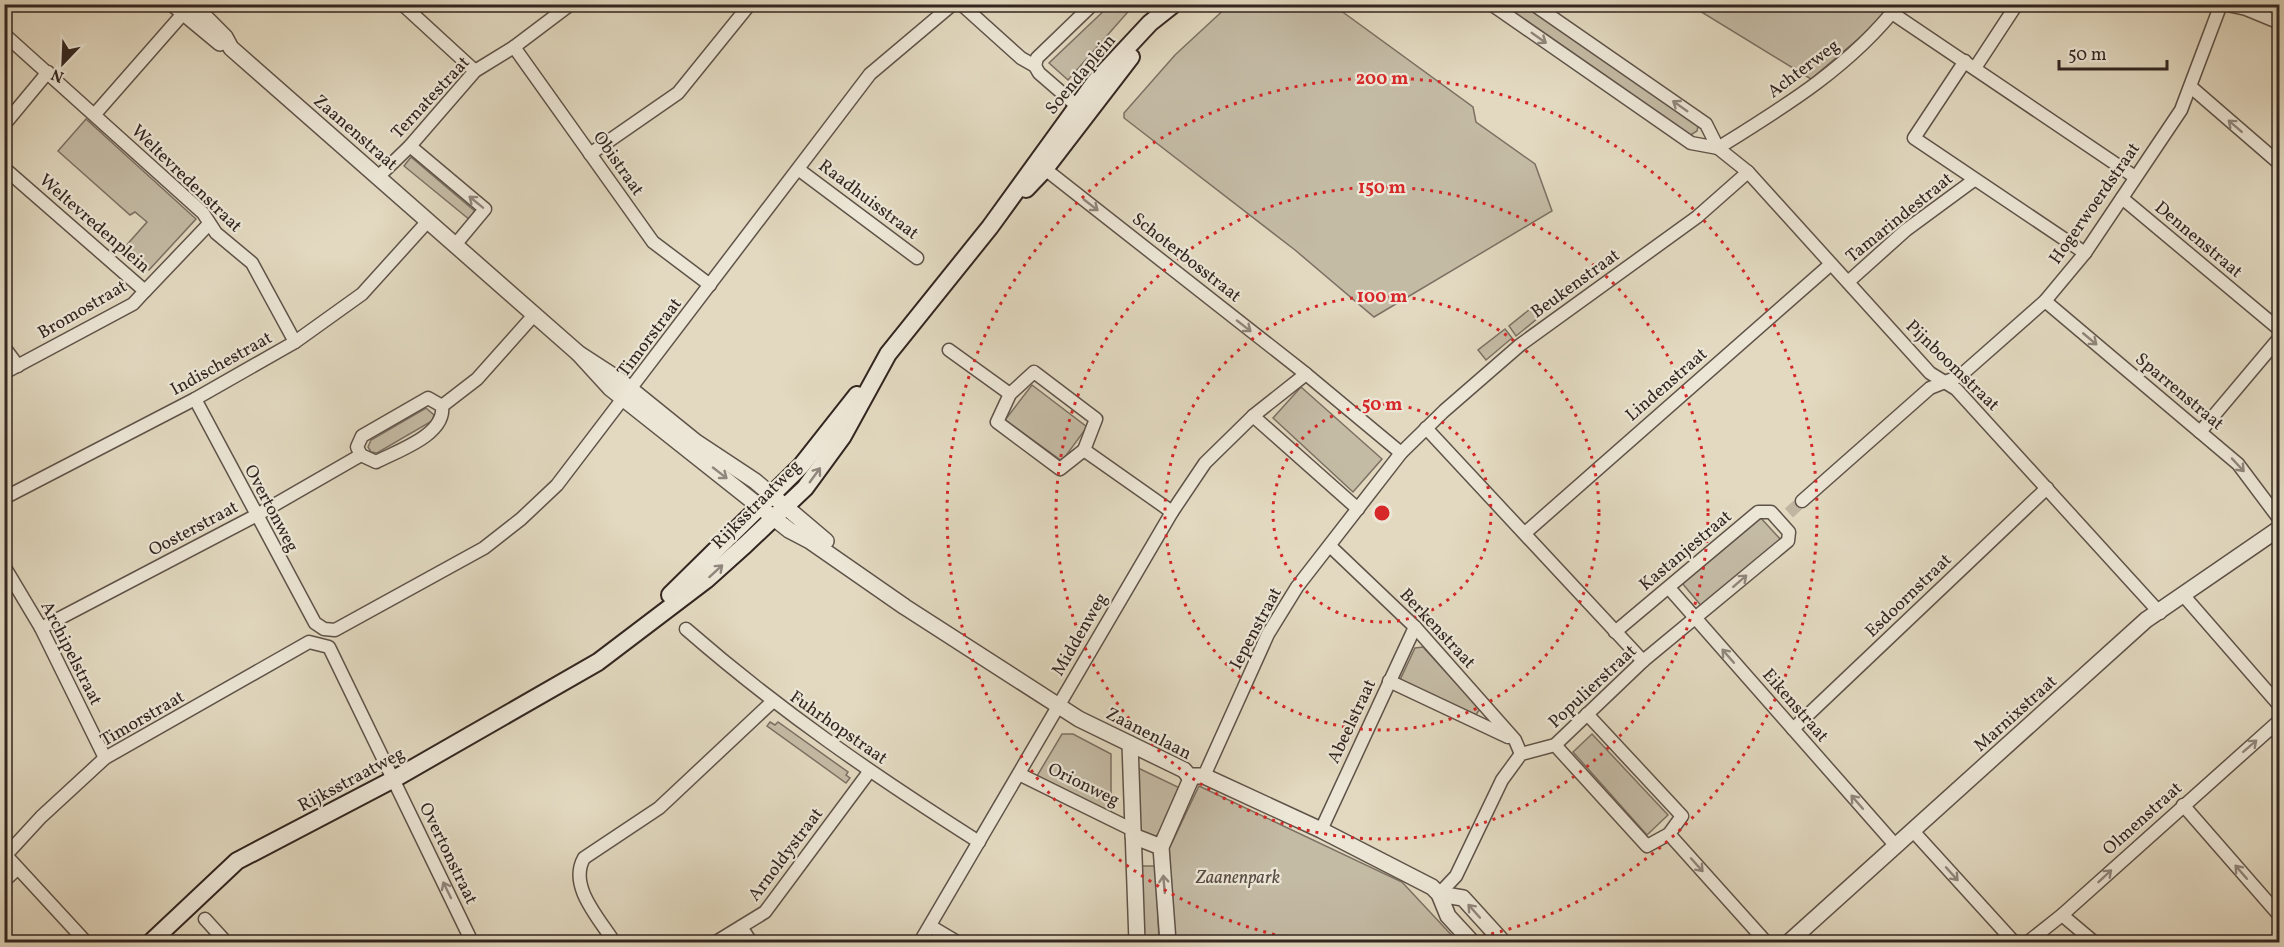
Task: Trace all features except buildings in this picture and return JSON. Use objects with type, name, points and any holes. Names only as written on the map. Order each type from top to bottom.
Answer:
[{"type":"main road","name":"Soendaplein","points":[[1040,166],[1082,111],[1156,28],[1161,17],[1174,4]]},
{"type":"main road","name":"Rijksstraatweg","points":[[151,942],[237,861],[394,779],[597,662],[706,580],[805,488],[843,436],[888,354],[1040,166]]},
{"type":"main road","name":"Rijksstraatweg","points":[[584,668],[594,657],[684,583],[801,466],[858,394],[878,362],[888,354]]},
{"type":"street","points":[[402,4],[475,71]]},
{"type":"street","name":"Ternatestraat","points":[[378,177],[410,146],[475,71],[514,47],[572,4]]},
{"type":"street","points":[[590,154],[678,93],[750,4]]},
{"type":"street","name":"Timorstraat","points":[[324,629],[335,630],[474,553],[521,519],[557,486],[870,74],[953,4]]},
{"type":"street","points":[[961,4],[1021,58],[1035,66],[1039,74],[1082,111]]},
{"type":"street","name":"Soendaplein","points":[[1035,66],[1037,58],[1093,4]]},
{"type":"street","name":"Pijnboomstraat","points":[[1491,4],[1691,143],[1718,148]]},
{"type":"street","name":"Pijnboomstraat","points":[[1533,4],[1706,124],[1718,148],[1748,172],[1930,373],[1956,389],[2160,613]]},
{"type":"street","points":[[2017,4],[1914,138],[2085,254]]},
{"type":"street","points":[[2222,4],[2246,9],[2280,23]]},
{"type":"street","name":"Hogerwoerdstraat","points":[[1945,382],[1960,376],[2045,301],[2085,254],[2134,177],[2181,110],[2222,4]]},
{"type":"street","points":[[94,114],[185,7]]},
{"type":"street","name":"Zaanenstraat","points":[[185,7],[220,43],[231,48],[578,353],[610,388],[628,394],[766,501]]},
{"type":"street","points":[[1896,9],[1970,65],[2134,177]]},
{"type":"street","name":"Achterweg","points":[[1718,148],[1823,80],[1873,35],[1896,9]]},
{"type":"street","name":"Weltevredenstraat","points":[[4,34],[203,213],[209,224],[252,263],[295,342]]},
{"type":"street","name":"Obistraat","points":[[514,47],[652,242],[710,285]]},
{"type":"street","points":[[4,125],[48,72]]},
{"type":"street","points":[[2191,87],[2280,164]]},
{"type":"street","name":"Zaanenstraat","points":[[410,146],[485,209],[455,245]]},
{"type":"street","name":"Schoterbosstraat","points":[[1040,166],[1306,374],[1401,453]]},
{"type":"street","name":"Weltevredenplein","points":[[4,168],[145,291],[209,224]]},
{"type":"street","name":"Raadhuisstraat","points":[[798,169],[917,258]]},
{"type":"street","name":"Beukenstraat","points":[[1401,453],[1520,345],[1697,217],[1748,172]]},
{"type":"street","name":"Tamarindestraat","points":[[1848,282],[1906,230],[1974,180]]},
{"type":"street","name":"Dennenstraat","points":[[2122,198],[2280,330]]},
{"type":"street","name":"Indischestraat","points":[[4,498],[195,399],[295,342],[362,294],[428,221]]},
{"type":"street","name":"Lindenstraat","points":[[1525,532],[1832,264]]},
{"type":"street","name":"Bromostraat","points":[[4,373],[133,304],[145,291]]},
{"type":"street","name":"Sparrenstraat","points":[[2045,301],[2238,464],[2280,520]]},
{"type":"street","points":[[442,406],[477,380],[534,315]]},
{"type":"street","points":[[2200,432],[2280,337]]},
{"type":"street","points":[[4,347],[18,366]]},
{"type":"street","points":[[949,350],[1010,394]]},
{"type":"street","points":[[1034,372],[1096,419],[1084,450],[1060,469],[1029,448],[997,423],[1010,394],[1034,372]]},
{"type":"street","name":"Middenweg","points":[[920,942],[1172,512],[1205,463],[1253,416],[1306,374]]},
{"type":"street","points":[[1802,501],[1930,387],[1945,382]]},
{"type":"street","points":[[428,398],[442,406],[443,414],[438,426],[411,444],[376,462],[361,455],[357,447],[362,436],[428,398]]},
{"type":"street","name":"Overtonweg","points":[[195,399],[255,516],[315,623],[324,629]]},
{"type":"street","points":[[1253,416],[1358,509]]},
{"type":"street","points":[[1426,428],[1525,532],[1643,662]]},
{"type":"street","points":[[1084,450],[1172,512]]},
{"type":"street","name":"Iepenstraat","points":[[1197,776],[1268,634],[1298,587],[1401,453]]},
{"type":"street","name":"Oosterstraat","points":[[41,628],[255,516],[361,455]]},
{"type":"street","name":"Esdoornstraat","points":[[1793,729],[2047,488]]},
{"type":"street","name":"Zaanenlaan","points":[[766,501],[780,512],[789,530],[810,541],[1058,706],[1184,770],[1321,830],[1432,887],[1439,894],[1463,898],[1503,942]]},
{"type":"street","name":"Kastanjestraat","points":[[1616,632],[1758,513],[1772,512],[1785,517],[1789,532],[1788,541],[1696,619]]},
{"type":"street","name":"Marnixstraat","points":[[1789,942],[2146,620],[2160,613],[2280,528]]},
{"type":"street","name":"Berkenstraat","points":[[1330,546],[1415,627],[1515,740],[1521,754]]},
{"type":"street","name":"Archipelstraat","points":[[4,566],[41,628],[105,759]]},
{"type":"street","name":"Eikenstraat","points":[[1669,588],[1896,846]]},
{"type":"street","points":[[2184,596],[2280,706]]},
{"type":"street","name":"Populierstraat","points":[[1521,754],[1555,745],[1643,662],[1696,619]]},
{"type":"street","name":"Abeelstraat","points":[[1321,830],[1415,627]]},
{"type":"street","name":"Fuhrhopstraat","points":[[686,629],[772,702],[869,772],[979,842]]},
{"type":"street","name":"Timorstraat","points":[[5,854],[41,816],[105,759],[309,642],[328,647],[394,779]]},
{"type":"street","points":[[1389,681],[1515,740]]},
{"type":"street","points":[[614,942],[578,883],[578,869],[584,858],[659,808],[772,702]]},
{"type":"street","points":[[1555,745],[1647,846],[1669,834],[1682,816],[1587,714]]},
{"type":"street","name":"Olmenstraat","points":[[2028,942],[2062,915],[2183,804],[2280,720]]},
{"type":"street","name":"Orionweg","points":[[1130,744],[1137,942]]},
{"type":"street","points":[[1472,942],[1448,916],[1439,894],[1456,876],[1502,780],[1521,754]]},
{"type":"street","name":"Arnoldystraat","points":[[716,942],[765,912],[869,772]]},
{"type":"street","name":"Orionweg","points":[[1018,774],[1133,833]]},
{"type":"street","points":[[1168,942],[1161,847],[1190,781],[1197,776]]},
{"type":"street","name":"Overtonstraat","points":[[394,779],[472,942]]},
{"type":"street","points":[[2183,804],[2280,916]]},
{"type":"street","points":[[1912,831],[2014,942]]},
{"type":"street","points":[[1133,833],[1161,847]]},
{"type":"street","points":[[1669,834],[1766,942]]},
{"type":"street","points":[[5,854],[86,942]]},
{"type":"street","points":[[4,881],[17,869]]},
{"type":"street","points":[[2062,915],[2094,942]]},
{"type":"street","points":[[205,919],[226,942]]},
{"type":"street","points":[[930,926],[957,942]]},
{"type":"street","points":[[741,927],[751,942]]},
{"type":"green space","points":[[1110,5],[1134,5],[1068,80],[1049,63]]},
{"type":"green space","points":[[1229,5],[1333,5],[1473,107],[1476,122],[1535,164],[1552,211],[1374,317],[1295,250],[1124,118],[1124,113],[1175,55]]},
{"type":"green space","points":[[1504,5],[1525,5],[1694,121],[1698,126],[1697,131],[1689,136],[1683,133]]},
{"type":"green space","points":[[1690,5],[1892,5],[1877,23],[1811,79]]},
{"type":"green space","points":[[86,119],[196,219],[149,270],[124,248],[147,222],[135,212],[130,215],[58,151]]},
{"type":"green space","points":[[411,157],[477,213],[470,220],[404,166]]},
{"type":"green space","points":[[1535,305],[1543,314],[1516,336],[1509,326]]},
{"type":"green space","points":[[1505,329],[1512,338],[1486,360],[1478,350]]},
{"type":"green space","points":[[1032,385],[1087,427],[1062,461],[1005,420]]},
{"type":"green space","points":[[1301,387],[1382,459],[1353,492],[1273,418]]},
{"type":"green space","points":[[426,408],[434,415],[432,421],[377,453],[371,452],[368,447],[371,440]]},
{"type":"green space","points":[[1759,516],[1782,541],[1703,608],[1682,583]]},
{"type":"green space","points":[[1423,647],[1480,709],[1475,716],[1399,682],[1415,648]]},
{"type":"green space","points":[[770,722],[775,725],[778,722],[848,772],[846,775],[850,778],[846,783],[767,726]]},
{"type":"green space","points":[[1062,734],[1073,734],[1111,754],[1111,813],[1037,776]]},
{"type":"green space","points":[[1592,734],[1668,815],[1647,835],[1573,752]]},
{"type":"green space","points":[[1136,767],[1182,789],[1159,835],[1141,833],[1138,826]]},
{"type":"green space","name":"Zaanenpark","points":[[1199,786],[1402,882],[1458,942],[1174,942],[1169,849]]},
{"type":"green space","points":[[1139,866],[1156,866],[1159,942],[1142,942]]},
{"type":"tunnel","points":[[1789,513],[1802,501]]}]
